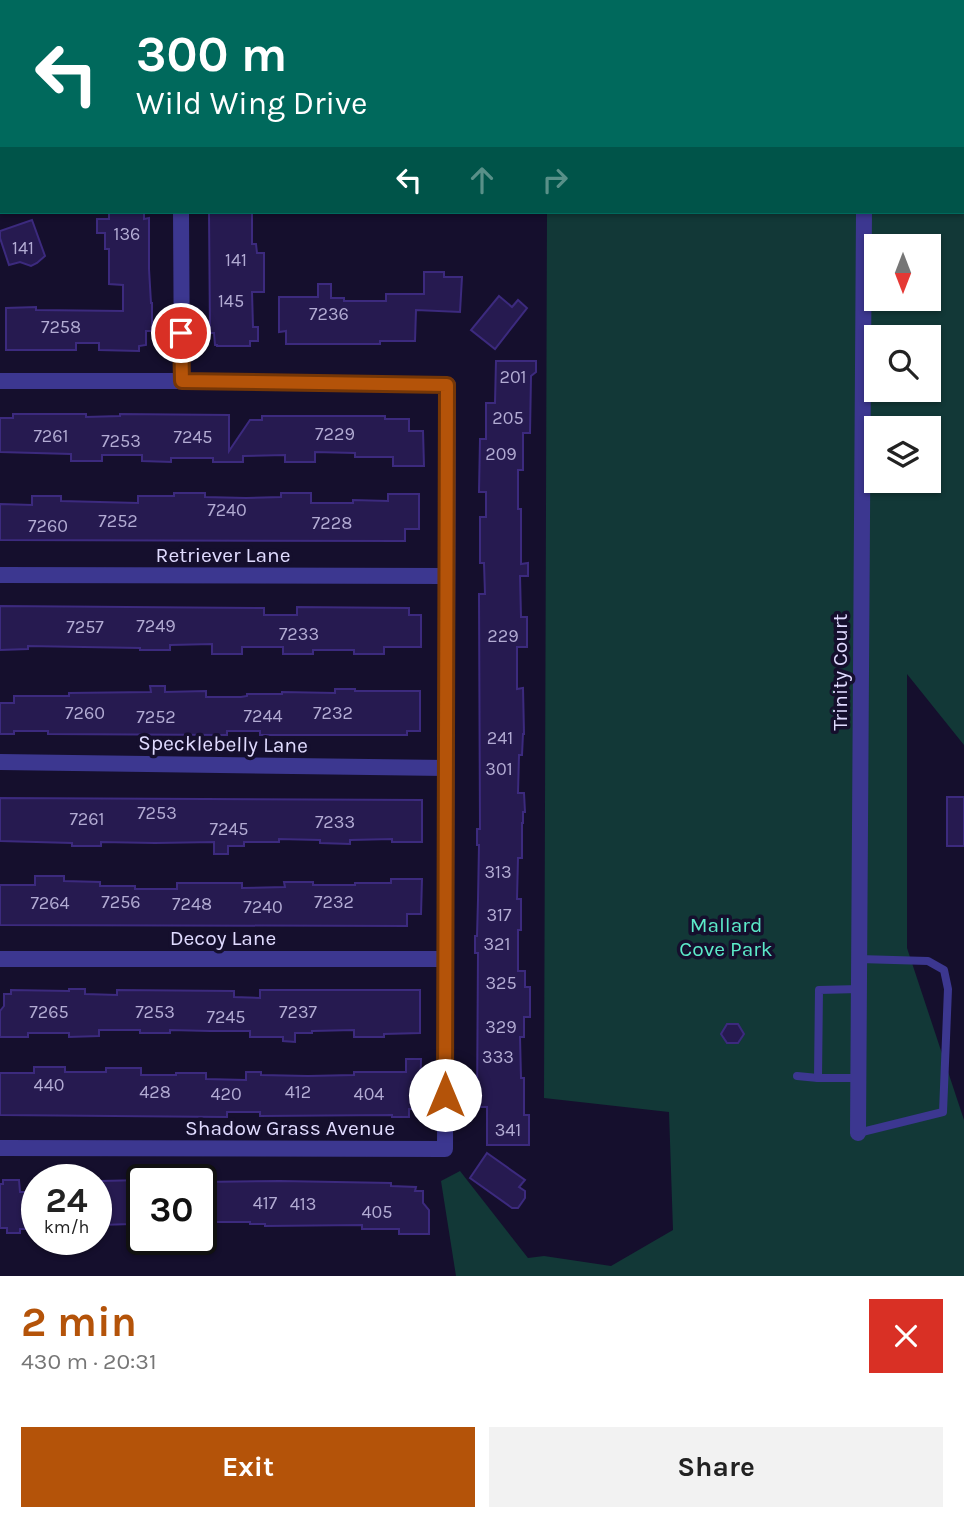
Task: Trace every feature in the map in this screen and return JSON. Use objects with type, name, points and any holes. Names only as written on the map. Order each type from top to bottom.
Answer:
[{"type":"street","points":[[0,381],[182,381],[181,214]]},
{"type":"street","name":"Trinity Court","points":[[858,1133],[864,214]]},
{"type":"street","name":"Shadow Grass Avenue","points":[[0,1148],[445,1149],[447,385],[182,381]]},
{"type":"street","name":"Retriever Lane","points":[[0,575],[446,576]]},
{"type":"street","name":"Specklebelly Lane","points":[[0,762],[446,768]]},
{"type":"street","name":"Decoy Lane","points":[[0,959],[446,959]]},
{"type":"lane","points":[[858,1133],[943,1112],[948,989],[944,970],[928,961],[859,958]]},
{"type":"lane","points":[[818,1078],[819,990],[859,989]]},
{"type":"lane","points":[[797,1076],[858,1078]]},
{"type":"green space","name":"Mallard Cove Park","points":[[547,214],[964,214],[964,745],[907,674],[907,948],[964,1120],[964,1276],[456,1276],[441,1181],[460,1171],[528,1258],[544,1256],[611,1266],[673,1230],[669,1112],[544,1098]]},
{"type":"building","points":[[109,214],[144,214],[144,219],[149,218],[152,331],[146,331],[146,345],[139,346],[139,351],[99,350],[99,343],[76,343],[76,350],[6,350],[6,308],[123,311],[123,285],[109,284],[109,249],[105,249],[105,233],[97,233],[97,219],[109,219]]},
{"type":"building","points":[[209,214],[252,214],[252,244],[256,244],[257,253],[264,253],[264,292],[252,292],[253,327],[258,327],[258,341],[250,341],[250,346],[217,346],[214,333],[210,333]]},
{"type":"building","points":[[32,220],[45,256],[31,266],[20,262],[9,265],[0,231]]},
{"type":"building","points":[[424,272],[444,272],[444,277],[462,277],[460,312],[416,310],[415,341],[380,341],[380,344],[286,344],[286,331],[279,332],[279,297],[318,297],[318,284],[331,284],[331,298],[344,298],[344,301],[386,301],[386,294],[424,294]]},
{"type":"building","points":[[499,296],[512,307],[518,300],[527,308],[495,349],[471,330]]},
{"type":"building","points":[[496,361],[536,361],[536,372],[531,376],[530,433],[523,433],[523,470],[518,470],[521,564],[528,563],[528,576],[520,576],[521,617],[527,617],[527,647],[517,647],[517,689],[523,688],[524,734],[522,755],[519,755],[518,793],[524,793],[525,812],[522,823],[522,858],[518,858],[517,899],[521,899],[518,971],[525,971],[525,987],[530,987],[530,1017],[524,1017],[524,1037],[520,1037],[524,1115],[529,1115],[529,1145],[487,1145],[487,1107],[477,1107],[478,953],[475,953],[475,936],[478,900],[477,829],[480,829],[479,594],[485,594],[484,563],[480,563],[480,517],[486,517],[486,492],[479,492],[480,439],[486,439],[486,403],[495,403]]},
{"type":"building","points":[[13,414],[86,414],[86,417],[120,414],[229,415],[229,451],[250,420],[262,420],[262,416],[385,416],[385,419],[409,419],[409,431],[423,431],[424,466],[393,466],[393,457],[355,457],[355,453],[315,452],[315,462],[285,462],[285,455],[243,456],[243,462],[213,462],[213,458],[171,458],[171,462],[142,461],[142,455],[102,455],[102,461],[71,461],[71,454],[0,452],[0,418],[13,418]]},
{"type":"building","points":[[174,493],[205,493],[205,497],[246,498],[281,497],[281,493],[311,493],[311,503],[388,501],[388,494],[419,494],[419,529],[405,529],[405,541],[0,540],[0,504],[32,505],[32,496],[61,496],[61,501],[138,503],[138,496],[174,496]]},
{"type":"building","points":[[0,606],[264,608],[264,615],[297,615],[297,607],[409,608],[409,615],[421,615],[421,647],[384,647],[384,654],[354,654],[354,650],[313,650],[313,654],[283,654],[283,647],[242,647],[242,654],[212,654],[212,644],[170,645],[170,650],[28,646],[28,649],[0,650]]},
{"type":"building","points":[[150,686],[165,686],[165,692],[206,691],[206,697],[241,697],[247,694],[282,692],[335,693],[335,689],[420,691],[420,731],[407,731],[407,735],[260,735],[260,731],[227,731],[227,735],[48,734],[48,731],[14,731],[14,734],[0,734],[0,703],[14,703],[14,696],[151,692]]},
{"type":"building","points":[[947,797],[964,797],[964,846],[947,846]]},
{"type":"building","points":[[0,798],[422,800],[422,842],[392,842],[392,839],[350,840],[350,844],[279,839],[279,842],[244,842],[244,846],[228,846],[228,854],[214,854],[214,842],[101,842],[101,846],[72,846],[72,843],[0,841]]},
{"type":"building","points":[[35,876],[64,876],[64,881],[100,882],[100,886],[135,886],[135,889],[177,889],[177,883],[242,883],[242,888],[285,887],[284,882],[355,885],[391,883],[391,879],[422,879],[421,914],[407,914],[407,926],[0,925],[0,885],[35,885]]},
{"type":"building","points":[[85,989],[85,994],[117,995],[117,990],[234,991],[234,997],[260,998],[260,990],[420,990],[420,1033],[354,1037],[354,1030],[312,1031],[295,1033],[295,1042],[283,1041],[283,1037],[250,1037],[250,1031],[170,1030],[170,1033],[140,1033],[140,1030],[99,1030],[99,1036],[69,1037],[69,1033],[28,1033],[28,1037],[0,1037],[0,1011],[4,1006],[4,994],[11,994],[11,990]]},
{"type":"building","points":[[727,1024],[738,1024],[744,1034],[738,1043],[727,1043],[721,1034]]},
{"type":"building","points":[[406,1059],[421,1059],[420,1109],[409,1109],[409,1117],[260,1116],[260,1112],[227,1112],[227,1117],[0,1115],[0,1073],[34,1073],[34,1067],[65,1067],[65,1072],[106,1072],[106,1068],[141,1068],[141,1075],[206,1073],[206,1079],[246,1080],[246,1072],[308,1076],[354,1075],[354,1072],[406,1072]]},
{"type":"building","points":[[487,1153],[525,1180],[519,1187],[525,1191],[525,1198],[518,1208],[512,1208],[470,1178]]},
{"type":"building","points":[[3,1180],[19,1180],[20,1233],[7,1233],[7,1228],[0,1228],[0,1184],[3,1184]]},
{"type":"building","points":[[126,1180],[126,1224],[112,1225],[112,1181]]},
{"type":"building","points":[[217,1182],[391,1183],[391,1186],[416,1187],[415,1191],[423,1191],[423,1203],[429,1210],[429,1234],[399,1234],[399,1229],[362,1229],[362,1225],[265,1226],[250,1222],[217,1222]]},
{"type":"route","points":[[181,333],[182,381],[447,385],[445,1095]]}]
